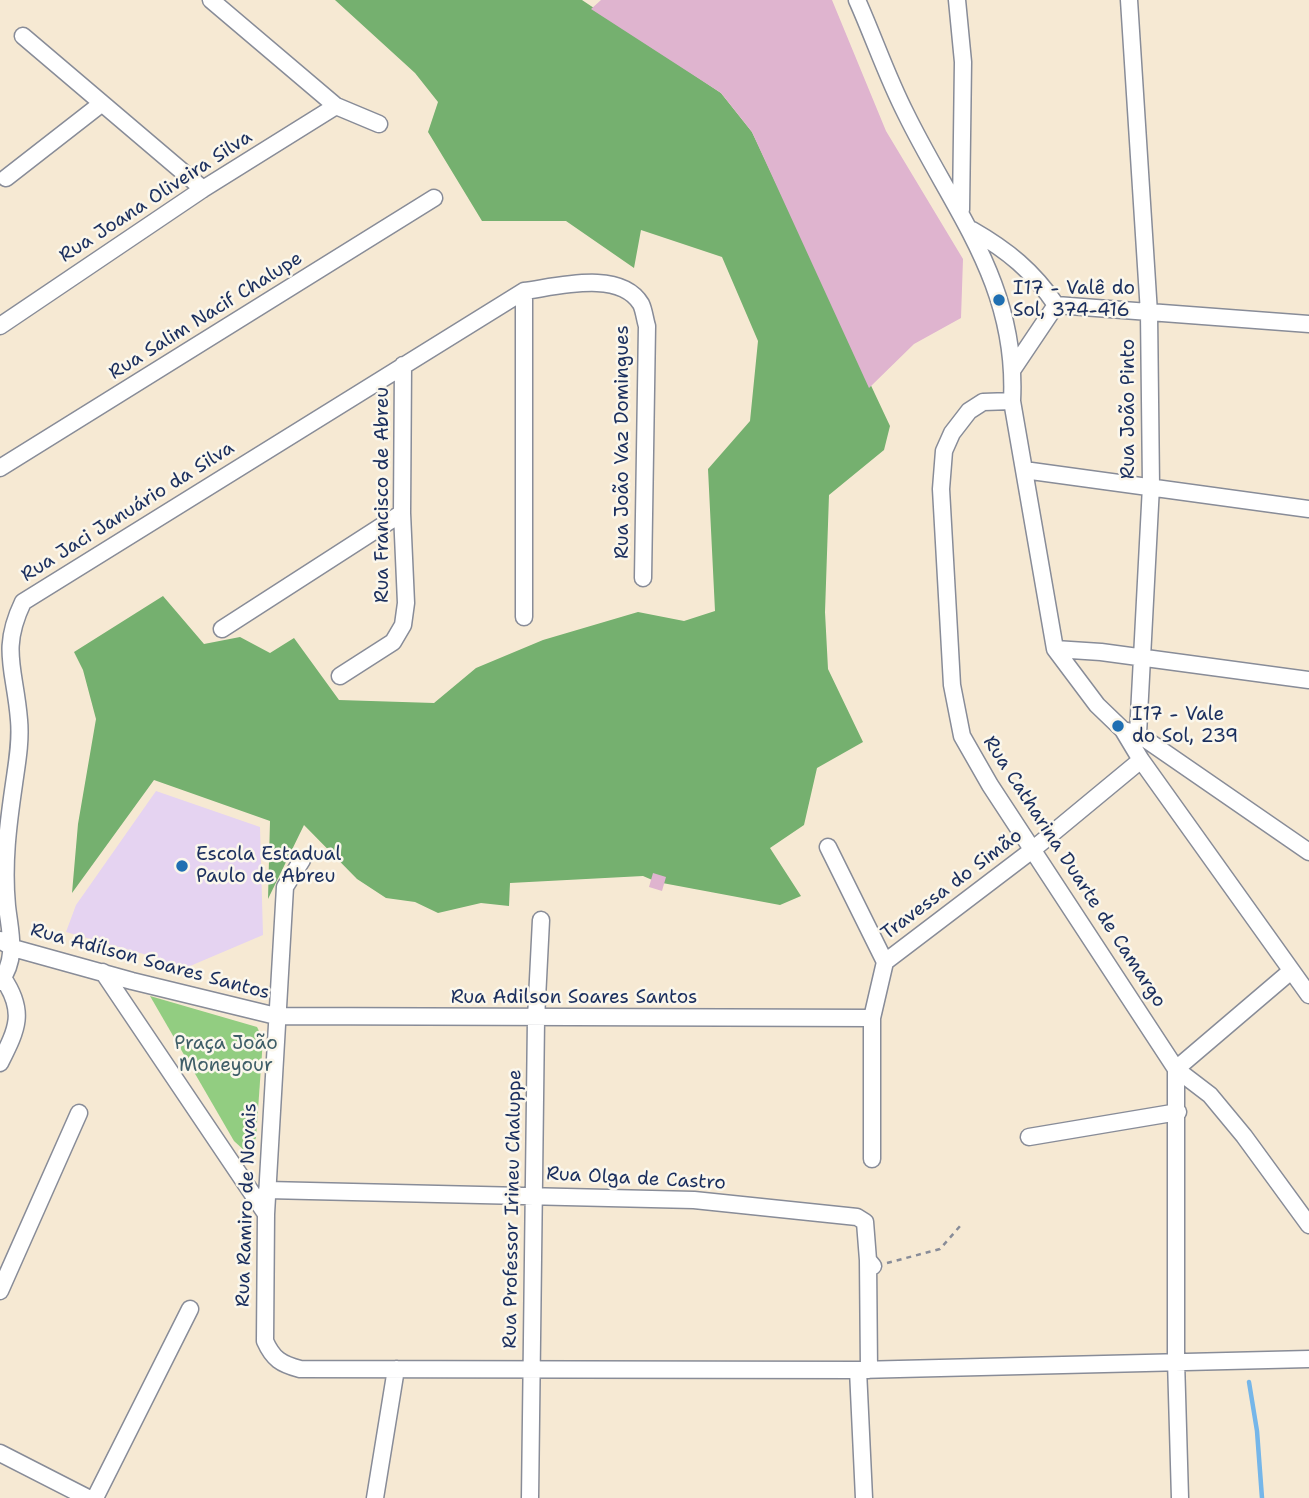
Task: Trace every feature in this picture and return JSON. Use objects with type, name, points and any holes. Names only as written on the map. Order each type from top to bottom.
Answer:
[{"type":"street","points":[[211,0],[336,106],[379,124]]},
{"type":"street","points":[[857,0],[905,113],[972,230],[997,292],[1013,369],[1012,401],[1055,649],[1090,696],[1130,732],[1309,852]]},
{"type":"street","points":[[957,0],[964,62],[961,213]]},
{"type":"street","name":"Rua João Pinto","points":[[1129,0],[1149,313],[1151,486],[1143,659],[1130,732]]},
{"type":"street","points":[[23,36],[203,189]]},
{"type":"street","points":[[6,178],[101,104]]},
{"type":"street","name":"Rua Joana Oliveira Silva","points":[[0,326],[203,189],[336,106]]},
{"type":"street","name":"Rua Salim Nacif Chalupe","points":[[0,468],[434,198]]},
{"type":"street","points":[[972,230],[1019,260],[1039,280],[1056,305]]},
{"type":"street","name":"Rua João Vaz Domingues","points":[[524,292],[607,284],[625,289],[641,304],[647,326],[643,578]]},
{"type":"street","points":[[524,292],[524,617]]},
{"type":"street","name":"Rua Jaci Januário da Silva","points":[[6,944],[5,877],[19,720],[1,649],[3,628],[10,616],[23,602],[524,292]]},
{"type":"street","points":[[1056,305],[1309,324]]},
{"type":"street","points":[[1013,369],[1056,305]]},
{"type":"street","name":"Rua Francisco de Abreu","points":[[340,676],[393,642],[403,625],[406,603],[402,513],[403,365]]},
{"type":"street","name":"Rua Catharina Duarte de Camargo","points":[[1012,401],[984,402],[969,411],[944,451],[942,489],[952,685],[962,736],[1031,851],[1176,1069]]},
{"type":"street","points":[[1024,470],[1309,509]]},
{"type":"street","points":[[222,628],[402,513]]},
{"type":"street","points":[[1055,649],[1101,652],[1309,680]]},
{"type":"street","points":[[1130,732],[1140,760],[1309,995]]},
{"type":"street","name":"Travessa do Simão","points":[[885,962],[1031,851],[1140,760]]},
{"type":"street","points":[[828,847],[885,962],[872,1018],[872,1159]]},
{"type":"street","name":"Rua Ramiro de Novais","points":[[302,860],[285,887],[267,1190],[265,1341],[271,1356],[283,1365],[300,1368],[396,1369]]},
{"type":"street","name":"Rua Professor Irineu Chaluppe","points":[[530,1498],[537,1019],[541,920]]},
{"type":"street","points":[[0,1063],[17,1020],[18,1008],[16,997],[1,980],[10,967],[6,944]]},
{"type":"street","name":"Rua Adílson Soares Santos","points":[[6,944],[276,1016]]},
{"type":"street","points":[[1176,1069],[1291,971]]},
{"type":"street","points":[[103,972],[266,1214]]},
{"type":"street","name":"Rua Adilson Soares Santos","points":[[276,1016],[537,1019],[872,1018]]},
{"type":"street","points":[[1176,1069],[1176,1360],[1180,1498]]},
{"type":"street","points":[[1176,1069],[1210,1095],[1244,1136],[1309,1225]]},
{"type":"street","points":[[0,1291],[79,1112]]},
{"type":"street","points":[[1029,1137],[1178,1112]]},
{"type":"street","name":"Rua Olga de Castro","points":[[267,1190],[694,1200],[833,1214],[857,1217],[865,1222],[870,1263]]},
{"type":"street","points":[[864,1498],[864,1370],[870,1263]]},
{"type":"street","points":[[95,1498],[190,1309]]},
{"type":"street","points":[[375,1498],[396,1369],[864,1370],[1176,1360],[1309,1359]]},
{"type":"street","points":[[0,1453],[88,1498]]},
{"type":"path","points":[[870,1263],[903,1261],[940,1249],[961,1225]]},
{"type":"shaded area","name":"Escola Estadual Paulo de Abreu","points":[[156,791],[260,827],[263,935],[176,972],[147,955],[66,932],[76,905]]},
{"type":"green space","points":[[335,0],[582,0],[721,93],[752,132],[890,426],[884,450],[829,495],[825,612],[828,669],[863,742],[817,768],[804,825],[770,848],[801,896],[780,905],[657,882],[643,876],[510,883],[509,906],[481,903],[438,913],[415,902],[386,898],[357,879],[304,825],[268,899],[270,821],[154,780],[72,893],[78,824],[96,719],[83,670],[74,652],[163,596],[204,644],[240,637],[270,653],[294,638],[339,700],[434,703],[476,668],[543,640],[638,612],[684,621],[715,611],[708,469],[750,421],[758,341],[722,257],[641,230],[634,268],[566,221],[482,221],[428,132],[438,102],[415,73]]},
{"type":"green space","name":"Praça João Moneyour","points":[[150,996],[257,1027],[263,1039],[256,1138],[246,1152],[234,1141]]},
{"type":"building","points":[[601,0],[832,0],[886,131],[963,259],[961,318],[914,344],[869,388],[752,132],[721,93],[591,9]]},
{"type":"building","points":[[653,873],[666,877],[662,891],[649,887]]},
{"type":"waterway","points":[[1249,1382],[1257,1431],[1262,1498]]},
{"type":"place","name":"I17 - Valê do Sol, 374-416","points":[[999,300]]},
{"type":"place","name":"I17 - Vale do Sol, 239","points":[[1118,726]]},
{"type":"place","name":"Escola Estadual Paulo de Abreu","points":[[182,866]]}]
